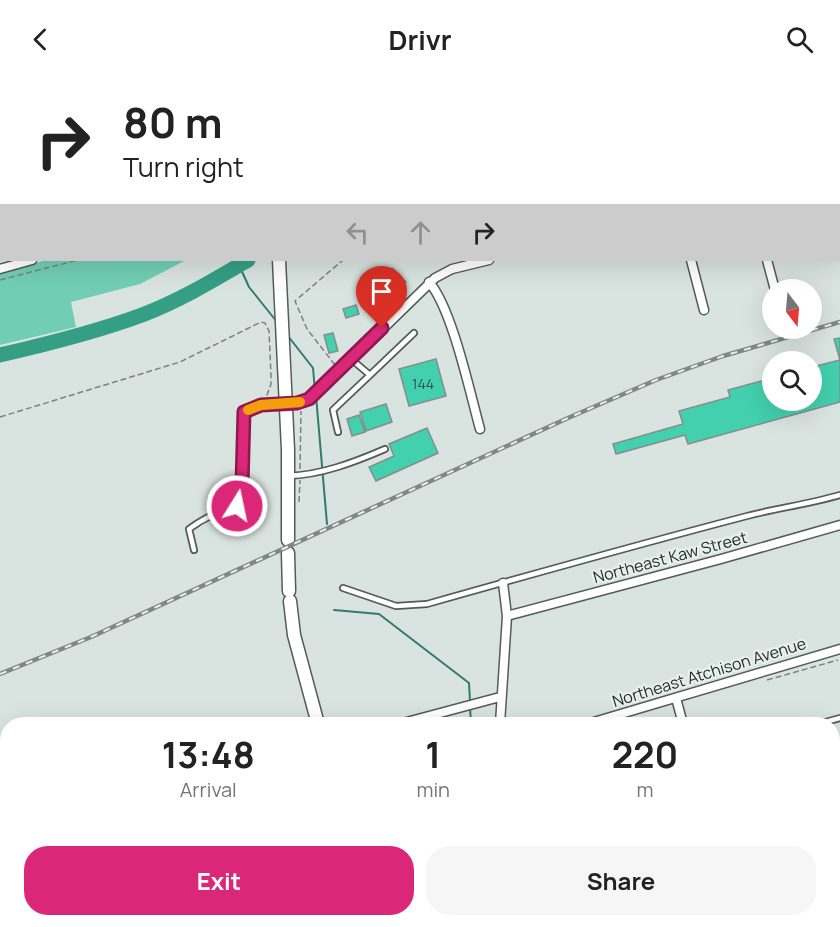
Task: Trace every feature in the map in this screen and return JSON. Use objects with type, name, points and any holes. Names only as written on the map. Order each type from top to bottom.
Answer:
[{"type":"street","points":[[0,268],[28,261]]},
{"type":"street","points":[[279,261],[286,404],[294,475],[288,546],[289,596],[296,644],[316,717]]},
{"type":"street","points":[[286,404],[301,402],[315,395],[429,282],[452,269],[485,261]]},
{"type":"street","points":[[691,261],[704,310]]},
{"type":"street","points":[[766,261],[772,279]]},
{"type":"street","points":[[429,282],[439,297],[452,333],[480,429]]},
{"type":"street","name":"Northeast Kaw Street","points":[[507,616],[840,525]]},
{"type":"street","points":[[500,717],[507,616],[503,582]]},
{"type":"street","name":"Northeast Atchison Avenue","points":[[612,717],[840,649]]},
{"type":"street","points":[[426,717],[500,698]]},
{"type":"street","points":[[676,698],[681,717]]},
{"type":"lane","points":[[338,432],[333,410],[414,333]]},
{"type":"lane","points":[[351,359],[370,375]]},
{"type":"lane","points":[[194,550],[189,529],[220,510],[237,506],[242,484],[244,412],[265,405],[286,404]]},
{"type":"lane","points":[[294,475],[324,470],[385,449]]},
{"type":"lane","points":[[343,588],[396,606],[427,604],[757,514],[840,495]]},
{"type":"path","points":[[0,280],[74,261]]},
{"type":"path","points":[[340,370],[307,329],[295,301],[342,261]]},
{"type":"path","points":[[0,417],[180,362],[261,322],[265,323],[269,332],[272,376],[265,405]]},
{"type":"path","points":[[298,509],[294,475],[301,402]]},
{"type":"path","points":[[759,682],[838,660]]},
{"type":"green space","points":[[43,261],[184,261],[140,284],[71,302],[76,327],[0,345],[0,273]]},
{"type":"building","points":[[392,268],[406,282],[378,310],[364,297]]},
{"type":"building","points":[[356,305],[359,314],[346,318],[343,309]]},
{"type":"building","points":[[333,333],[338,351],[329,353],[324,335]]},
{"type":"building","points":[[840,338],[840,360],[834,339]]},
{"type":"building","points":[[436,359],[446,396],[409,406],[399,369]]},
{"type":"building","points":[[840,360],[840,402],[822,407],[822,364]]},
{"type":"building","points":[[762,381],[762,411],[807,411],[688,444],[685,435],[616,454],[613,444],[683,424],[679,411],[730,397],[728,390]]},
{"type":"building","points":[[386,404],[392,422],[366,431],[360,412]]},
{"type":"building","points":[[359,415],[365,432],[352,436],[347,419]]},
{"type":"building","points":[[427,428],[438,453],[376,481],[369,467],[394,456],[389,444]]},
{"type":"waterway","points":[[0,355],[72,337],[142,315],[183,297],[246,261]]},
{"type":"waterway","points":[[239,265],[249,287],[277,322]]},
{"type":"waterway","points":[[288,336],[313,368],[315,391]]},
{"type":"waterway","points":[[316,396],[327,524]]},
{"type":"waterway","points":[[334,610],[379,614],[469,683],[470,701]]},
{"type":"waterway","points":[[470,707],[471,717]]},
{"type":"railway","points":[[0,674],[91,637],[568,418],[656,380],[723,356],[840,322]]},
{"type":"slow traffic","points":[[248,410],[261,405],[300,402]]},
{"type":"route","points":[[237,506],[242,484],[244,412],[261,405],[297,403],[309,399],[382,328]]}]
